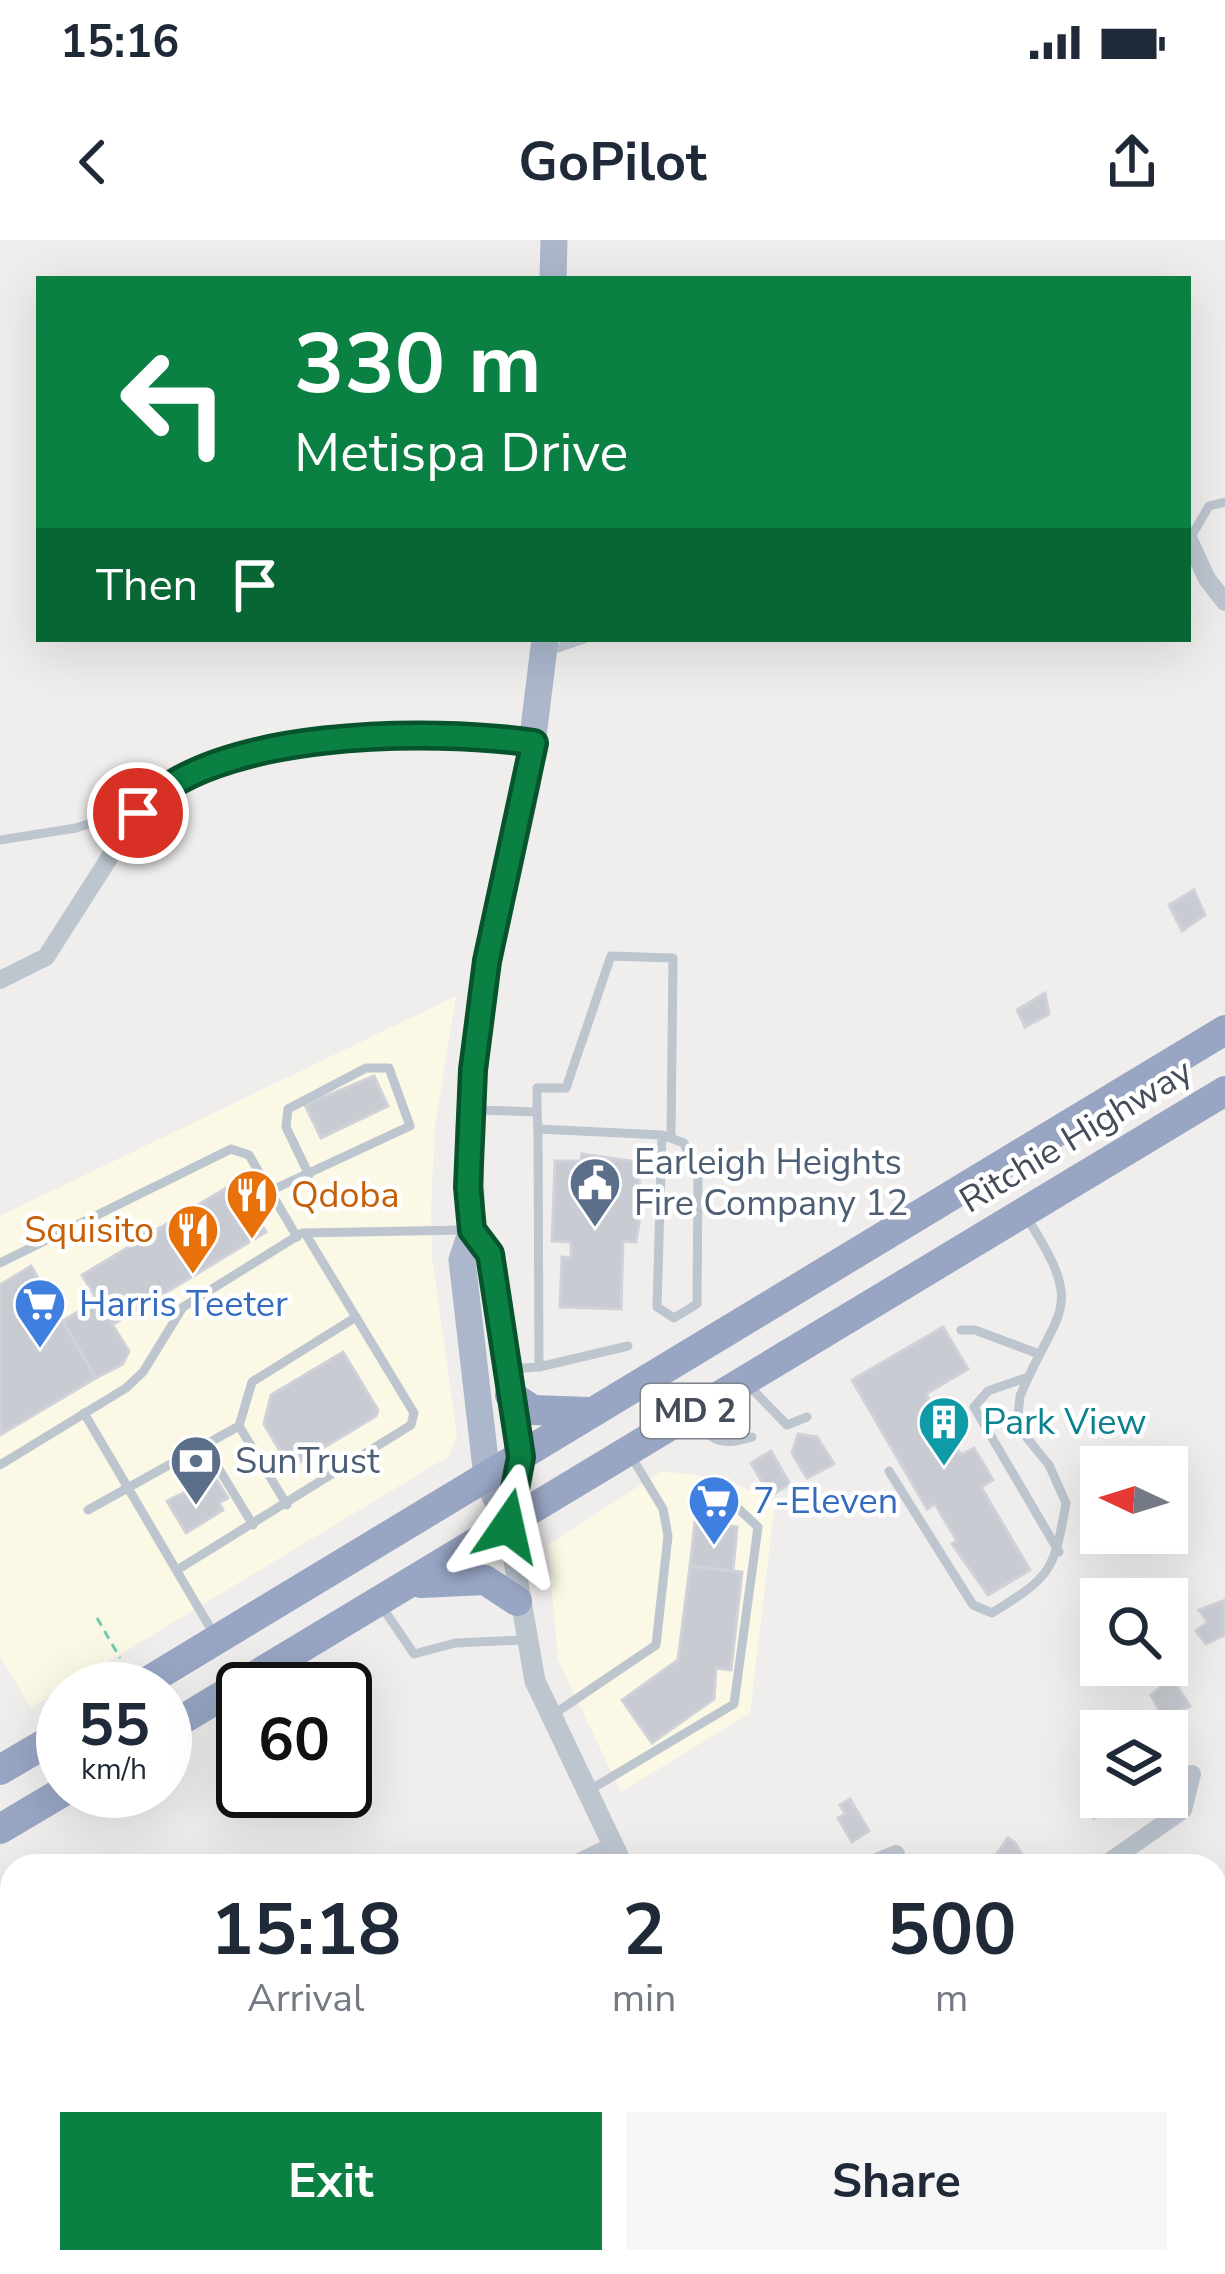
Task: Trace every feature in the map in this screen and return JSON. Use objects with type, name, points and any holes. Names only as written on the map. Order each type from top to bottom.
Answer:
[{"type":"highway","name":"MD 2","points":[[181,1662],[594,1412],[683,1335],[1225,1030]]},
{"type":"highway","name":"Ritchie Highway","points":[[192,1714],[1225,1091]]},
{"type":"highway","points":[[508,1383],[533,1410],[594,1412]]},
{"type":"highway","points":[[410,1584],[458,1577],[485,1580],[517,1600]]},
{"type":"highway","points":[[0,1770],[36,1748]]},
{"type":"highway","points":[[0,1829],[36,1808]]},
{"type":"main road","points":[[553,276],[554,240]]},
{"type":"main road","points":[[508,1526],[487,1477],[462,1260],[472,1230],[471,1110],[487,961],[534,743],[544,646]]},
{"type":"main road","points":[[472,1230],[490,1254],[521,1457],[508,1526]]},
{"type":"street","points":[[1191,542],[1207,579],[1225,602]]},
{"type":"street","points":[[0,980],[46,957],[144,806],[194,774],[289,748],[395,736],[534,743]]},
{"type":"street","points":[[508,1526],[524,1640],[551,1717],[617,1854]]},
{"type":"street","points":[[1120,1854],[1188,1803],[1192,1774]]},
{"type":"lane","points":[[1191,538],[1209,506],[1225,502]]},
{"type":"lane","points":[[0,839],[76,828],[144,806]]},
{"type":"lane","points":[[538,1130],[667,1136],[684,1143],[698,1177],[697,1304],[683,1335],[657,1307],[667,1136],[673,958],[611,956],[566,1088],[538,1088],[537,1112],[539,1366]]},
{"type":"lane","points":[[270,1191],[309,1175],[410,1126],[388,1068],[366,1068],[288,1109],[286,1127],[309,1175]]},
{"type":"lane","points":[[471,1110],[537,1112]]},
{"type":"lane","points":[[0,1263],[232,1149],[249,1155],[414,1413],[411,1425],[177,1570]]},
{"type":"lane","points":[[889,1471],[973,1605],[992,1612],[1052,1570],[1066,1503],[1018,1415],[1028,1377],[1064,1294],[1059,1268],[1024,1213]]},
{"type":"lane","points":[[0,1465],[143,1372],[183,1307],[301,1235],[472,1230]]},
{"type":"lane","points":[[287,1504],[239,1426],[252,1382],[356,1316]]},
{"type":"lane","points":[[962,1330],[975,1330],[1040,1354]]},
{"type":"lane","points":[[508,1383],[539,1366],[628,1346]]},
{"type":"lane","points":[[1028,1377],[988,1391],[974,1407],[1059,1552]]},
{"type":"lane","points":[[745,1382],[787,1425],[807,1417]]},
{"type":"lane","points":[[692,1413],[714,1441],[731,1444],[752,1437]]},
{"type":"lane","points":[[84,1414],[218,1640]]},
{"type":"lane","points":[[88,1510],[239,1426]]},
{"type":"lane","points":[[203,1442],[210,1453]]},
{"type":"lane","points":[[551,1717],[656,1645],[668,1536],[663,1509],[629,1451]]},
{"type":"lane","points":[[219,1468],[253,1525]]},
{"type":"lane","points":[[587,1791],[734,1704],[758,1527],[727,1498]]},
{"type":"lane","points":[[379,1602],[414,1654],[455,1643],[524,1640]]},
{"type":"path","points":[[97,1618],[120,1658]]},
{"type":"shaded area","points":[[456,996],[435,1126],[431,1209],[432,1257],[457,1435],[449,1456],[107,1662],[36,1662],[36,1705],[31,1708],[0,1656],[0,1216]]},
{"type":"shaded area","points":[[662,1471],[725,1479],[775,1502],[750,1713],[621,1792],[558,1660],[548,1545]]},
{"type":"building","points":[[1194,890],[1205,915],[1182,931],[1169,905]]},
{"type":"building","points":[[1045,993],[1049,1014],[1025,1027],[1017,1010]]},
{"type":"building","points":[[374,1076],[388,1106],[321,1138],[305,1105]]},
{"type":"building","name":"Earleigh Heights Fire Company 12","points":[[582,1154],[638,1162],[641,1210],[636,1242],[623,1241],[621,1309],[560,1307],[562,1257],[571,1258],[571,1242],[552,1241],[555,1161],[581,1161]]},
{"type":"building","points":[[236,1182],[266,1232],[112,1325],[82,1275],[137,1242],[133,1237],[149,1227],[153,1232]]},
{"type":"building","name":"Harris Teeter","points":[[31,1266],[96,1378],[0,1435],[0,1285]]},
{"type":"building","points":[[97,1300],[129,1351],[123,1364],[96,1378],[63,1321]]},
{"type":"building","name":"Park View","points":[[943,1327],[968,1369],[926,1394],[961,1455],[974,1448],[993,1480],[981,1487],[1030,1570],[988,1595],[952,1544],[957,1541],[935,1504],[927,1509],[852,1380]]},
{"type":"building","points":[[343,1352],[378,1410],[376,1416],[290,1468],[264,1424],[271,1395]]},
{"type":"building","points":[[798,1434],[817,1437],[834,1464],[807,1478],[792,1453]]},
{"type":"building","points":[[771,1451],[790,1484],[770,1496],[751,1463]]},
{"type":"building","name":"SunTrust","points":[[215,1477],[228,1498],[219,1503],[223,1510],[186,1533],[167,1501]]},
{"type":"building","name":"7-Eleven","points":[[695,1522],[737,1527],[733,1572],[690,1566]]},
{"type":"building","points":[[690,1566],[742,1572],[731,1670],[716,1668],[714,1699],[652,1743],[622,1700],[678,1660]]},
{"type":"building","points":[[1225,1600],[1225,1635],[1206,1644],[1196,1631],[1208,1622],[1199,1610]]},
{"type":"building","points":[[1162,1686],[1177,1686],[1190,1706],[1159,1710],[1151,1695]]},
{"type":"building","points":[[850,1799],[869,1831],[852,1842],[838,1818],[845,1814],[840,1805]]},
{"type":"building","points":[[1008,1838],[1022,1854],[997,1854]]},
{"type":"place","name":"Earleigh Heights Fire Company 12","points":[[595,1229]]},
{"type":"place","name":"Qdoba","points":[[252,1241]]},
{"type":"place","name":"Squisito","points":[[193,1276]]},
{"type":"place","name":"Harris Teeter","points":[[40,1350]]},
{"type":"place","name":"Park View","points":[[944,1468]]},
{"type":"place","name":"SunTrust","points":[[196,1507]]},
{"type":"place","name":"7-Eleven","points":[[714,1547]]},
{"type":"route","points":[[138,813],[152,796],[194,774],[289,748],[395,736],[534,743],[487,961],[469,1129],[472,1230],[490,1254],[521,1457],[508,1526]]}]
